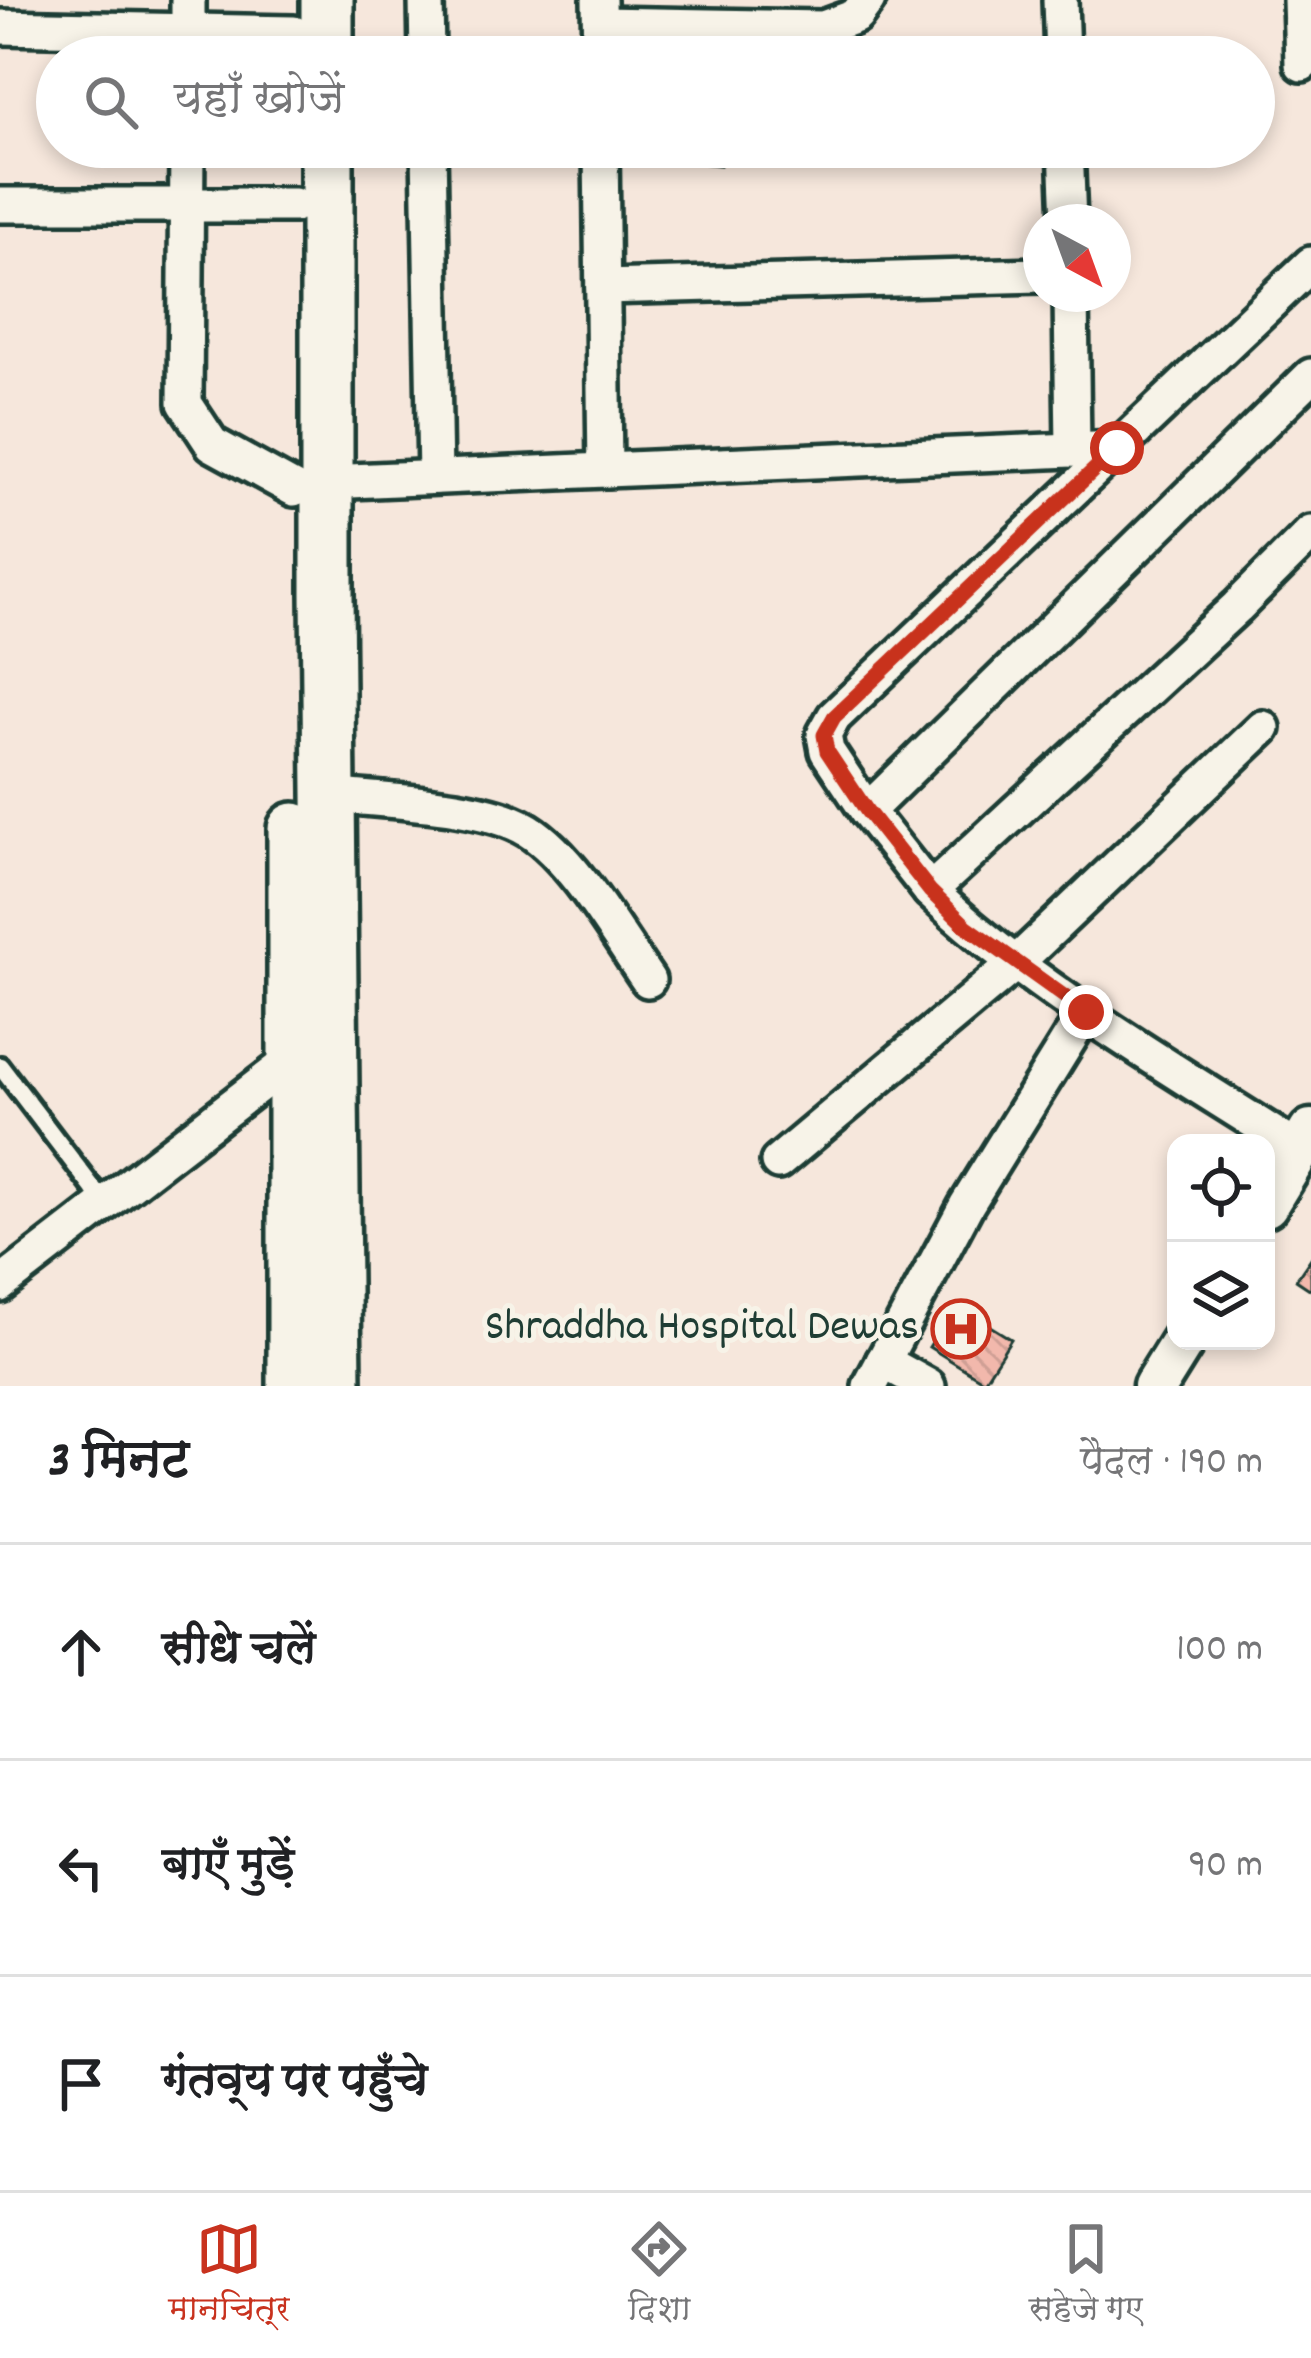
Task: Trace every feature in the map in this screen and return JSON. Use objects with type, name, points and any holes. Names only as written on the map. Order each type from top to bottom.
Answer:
[{"type":"main road","points":[[294,168],[329,795],[334,1386]]},
{"type":"main road","points":[[294,1386],[294,1058],[310,485],[326,168]]},
{"type":"street","points":[[426,0],[427,36]]},
{"type":"street","points":[[600,27],[823,28],[856,16],[868,0]]},
{"type":"street","points":[[1060,0],[1061,36]]},
{"type":"street","points":[[1300,0],[1302,64]]},
{"type":"street","points":[[0,27],[307,30]]},
{"type":"street","points":[[187,168],[185,403],[212,444],[310,485],[1117,448]]},
{"type":"street","points":[[429,168],[435,477]]},
{"type":"street","points":[[601,168],[605,470]]},
{"type":"street","points":[[1067,168],[1068,204]]},
{"type":"street","points":[[0,205],[294,206]]},
{"type":"street","points":[[1275,1189],[1305,1140],[1086,1012],[966,926],[930,891],[867,811],[827,751],[824,735],[834,717],[1311,264]]},
{"type":"street","points":[[603,287],[1023,275]]},
{"type":"street","points":[[1071,312],[1073,450]]},
{"type":"street","points":[[867,811],[1311,376]]},
{"type":"street","points":[[930,891],[1311,533]]},
{"type":"street","points":[[778,1162],[1017,962],[1263,728]]},
{"type":"street","points":[[329,795],[486,812],[528,830],[567,865],[648,980]]},
{"type":"street","points":[[928,1386],[877,1373],[966,1206],[1086,1012]]},
{"type":"street","points":[[0,1285],[294,1058]]},
{"type":"street","points":[[1156,1386],[1178,1350]]},
{"type":"lane","points":[[0,1066],[105,1204]]},
{"type":"building","points":[[1311,1258],[1311,1290],[1296,1280]]},
{"type":"building","points":[[956,1305],[1011,1339],[984,1381],[929,1347]]},
{"type":"place","name":"Shraddha Hospital Dewas","points":[[961,1329]]},
{"type":"route","points":[[1086,1012],[966,926],[930,891],[867,811],[827,751],[824,735],[834,717],[1117,448]]}]
